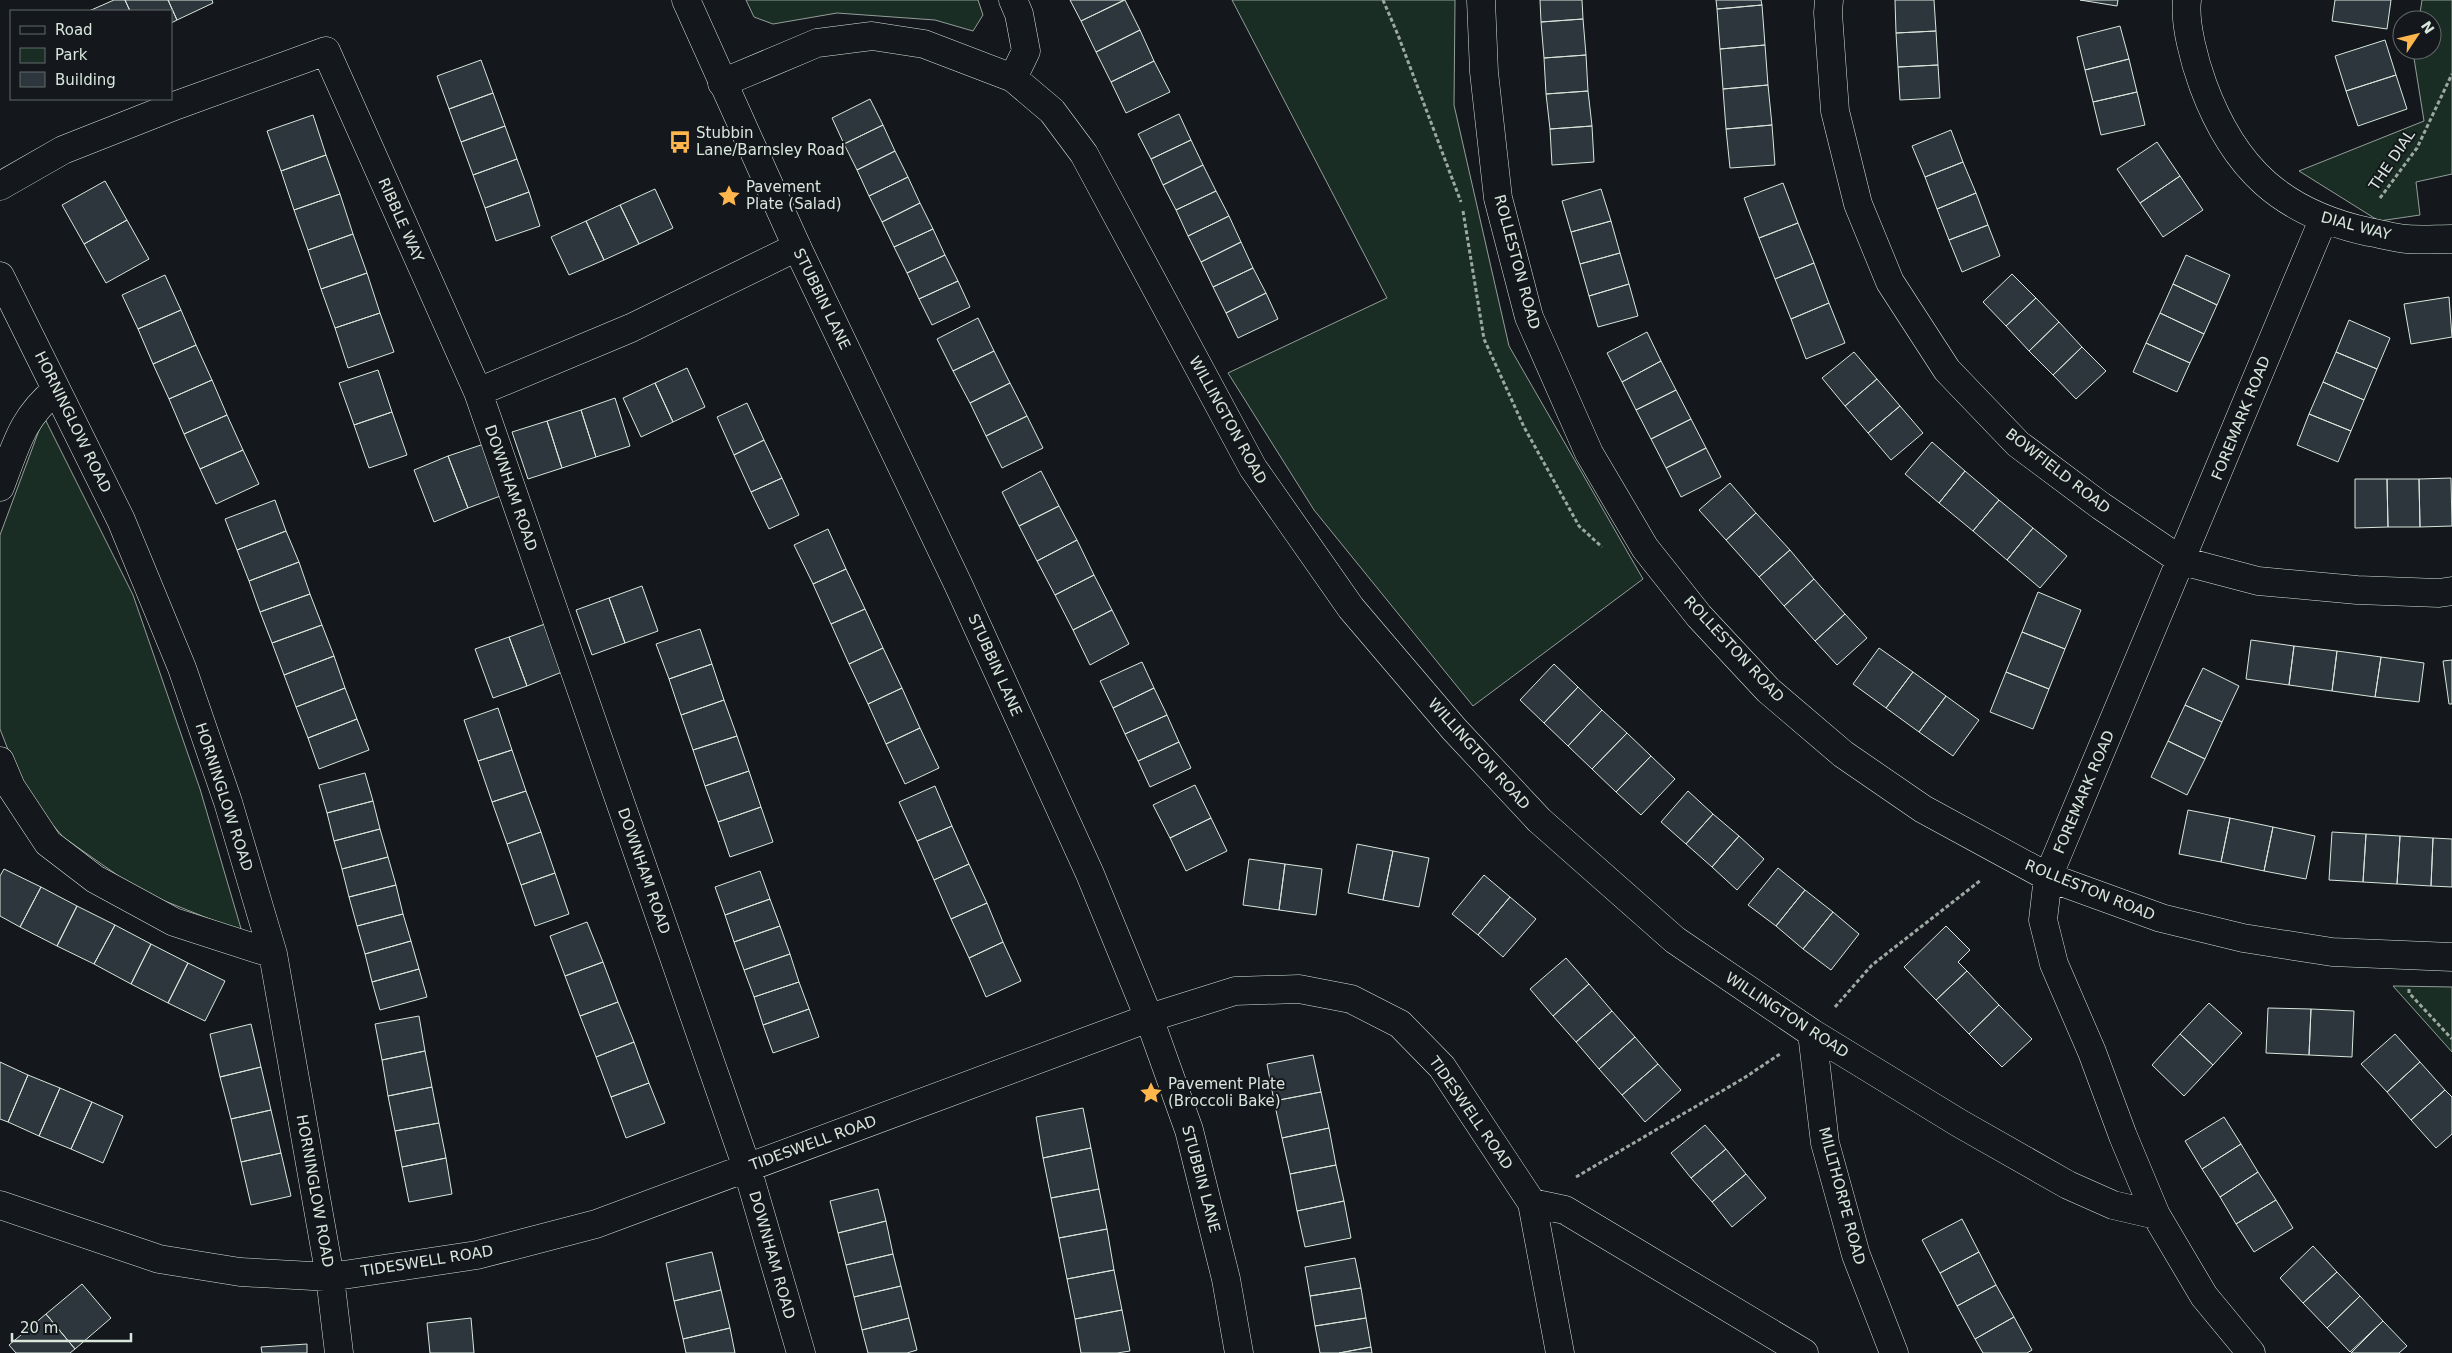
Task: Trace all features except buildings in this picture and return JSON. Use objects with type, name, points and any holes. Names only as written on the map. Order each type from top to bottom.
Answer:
[{"type":"street","name":"STUBBIN LANE","points":[[686,0],[797,247],[958,584],[1090,874],[1149,1018],[1189,1130],[1226,1279],[1239,1353]]},
{"type":"street","points":[[1013,0],[1019,14],[1026,51],[1013,78]]},
{"type":"street","name":"ROLLESTON ROAD","points":[[1481,0],[1484,72],[1498,198],[1529,318],[1589,453],[1645,548],[1699,616],[1768,690],[1843,754],[1922,809],[2048,877],[2161,918],[2243,938],[2332,952],[2452,956]]},
{"type":"street","name":"BOWFIELD ROAD","points":[[1829,0],[1828,13],[1835,111],[1858,204],[1890,282],[1947,370],[2018,444],[2100,506],[2182,561],[2258,581],[2357,590],[2439,593],[2452,591]]},
{"type":"street","name":"DIAL WAY","points":[[2186,0],[2193,59],[2213,112],[2242,159],[2279,196],[2323,220],[2358,229],[2406,239],[2452,239]]},
{"type":"street","name":"WILLINGTON ROAD","points":[[722,83],[817,43],[872,36],[924,44],[1013,78],[1052,111],[1084,154],[1253,468],[1351,608],[1454,730],[1539,820],[1675,940],[1812,1033],[1959,1123],[2068,1184],[2113,1205],[2156,1215]]},
{"type":"street","name":"RIBBLE WAY","points":[[0,186],[63,150],[186,102],[326,51],[478,392]]},
{"type":"street","name":"FOREMARK ROAD","points":[[2251,1353],[2204,1296],[2156,1215],[2123,1136],[2092,1052],[2054,964],[2043,920],[2048,877],[2182,561],[2323,220]]},
{"type":"street","points":[[478,392],[631,328],[797,247]]},
{"type":"street","name":"HORNINGLOW ROAD","points":[[0,276],[121,520],[182,668],[228,802],[273,954],[330,1276],[339,1353]]},
{"type":"street","points":[[0,487],[24,424],[39,404],[56,390]]},
{"type":"street","name":"DOWNHAM ROAD","points":[[478,392],[746,1168],[800,1353]]},
{"type":"street","points":[[0,762],[11,787],[48,843],[95,879],[174,922],[273,954]]},
{"type":"street","name":"TIDESWELL ROAD","points":[[0,1205],[158,1259],[240,1272],[330,1276],[477,1255],[596,1224],[1149,1018],[1235,991],[1299,989],[1351,999],[1400,1024],[1442,1067],[1532,1203],[1560,1353]]},
{"type":"street","name":"MILLTHORPE ROAD","points":[[1812,1033],[1825,1143],[1856,1255],[1894,1353]]},
{"type":"street","points":[[1532,1203],[1565,1210],[1804,1353]]},
{"type":"path","name":"THE DIAL","points":[[2358,229],[2417,148],[2452,74]]},
{"type":"path","points":[[2412,956],[2409,993],[2452,1039]]},
{"type":"green space","points":[[746,0],[978,0],[983,15],[973,31],[935,20],[837,13],[773,24],[754,17]]},
{"type":"green space","points":[[1232,0],[1455,0],[1454,105],[1509,346],[1643,579],[1473,706],[1314,510],[1228,373],[1387,298]]},
{"type":"green space","points":[[2422,0],[2452,0],[2452,174],[2416,182],[2420,215],[2379,221],[2299,171],[2424,121],[2414,60],[2442,60],[2442,10],[2420,10]]},
{"type":"green space","points":[[44,417],[133,595],[200,789],[242,932],[140,891],[63,837],[24,791],[0,729],[0,535]]},
{"type":"green space","points":[[2393,986],[2452,987],[2452,1052]]},
{"type":"place","name":"Stubbin Lane/Barnsley Road","points":[[680,142]]},
{"type":"place","name":"Pavement Plate (Salad)","points":[[729,196]]},
{"type":"place","name":"Pavement Plate (Broccoli Bake)","points":[[1151,1093]]}]
